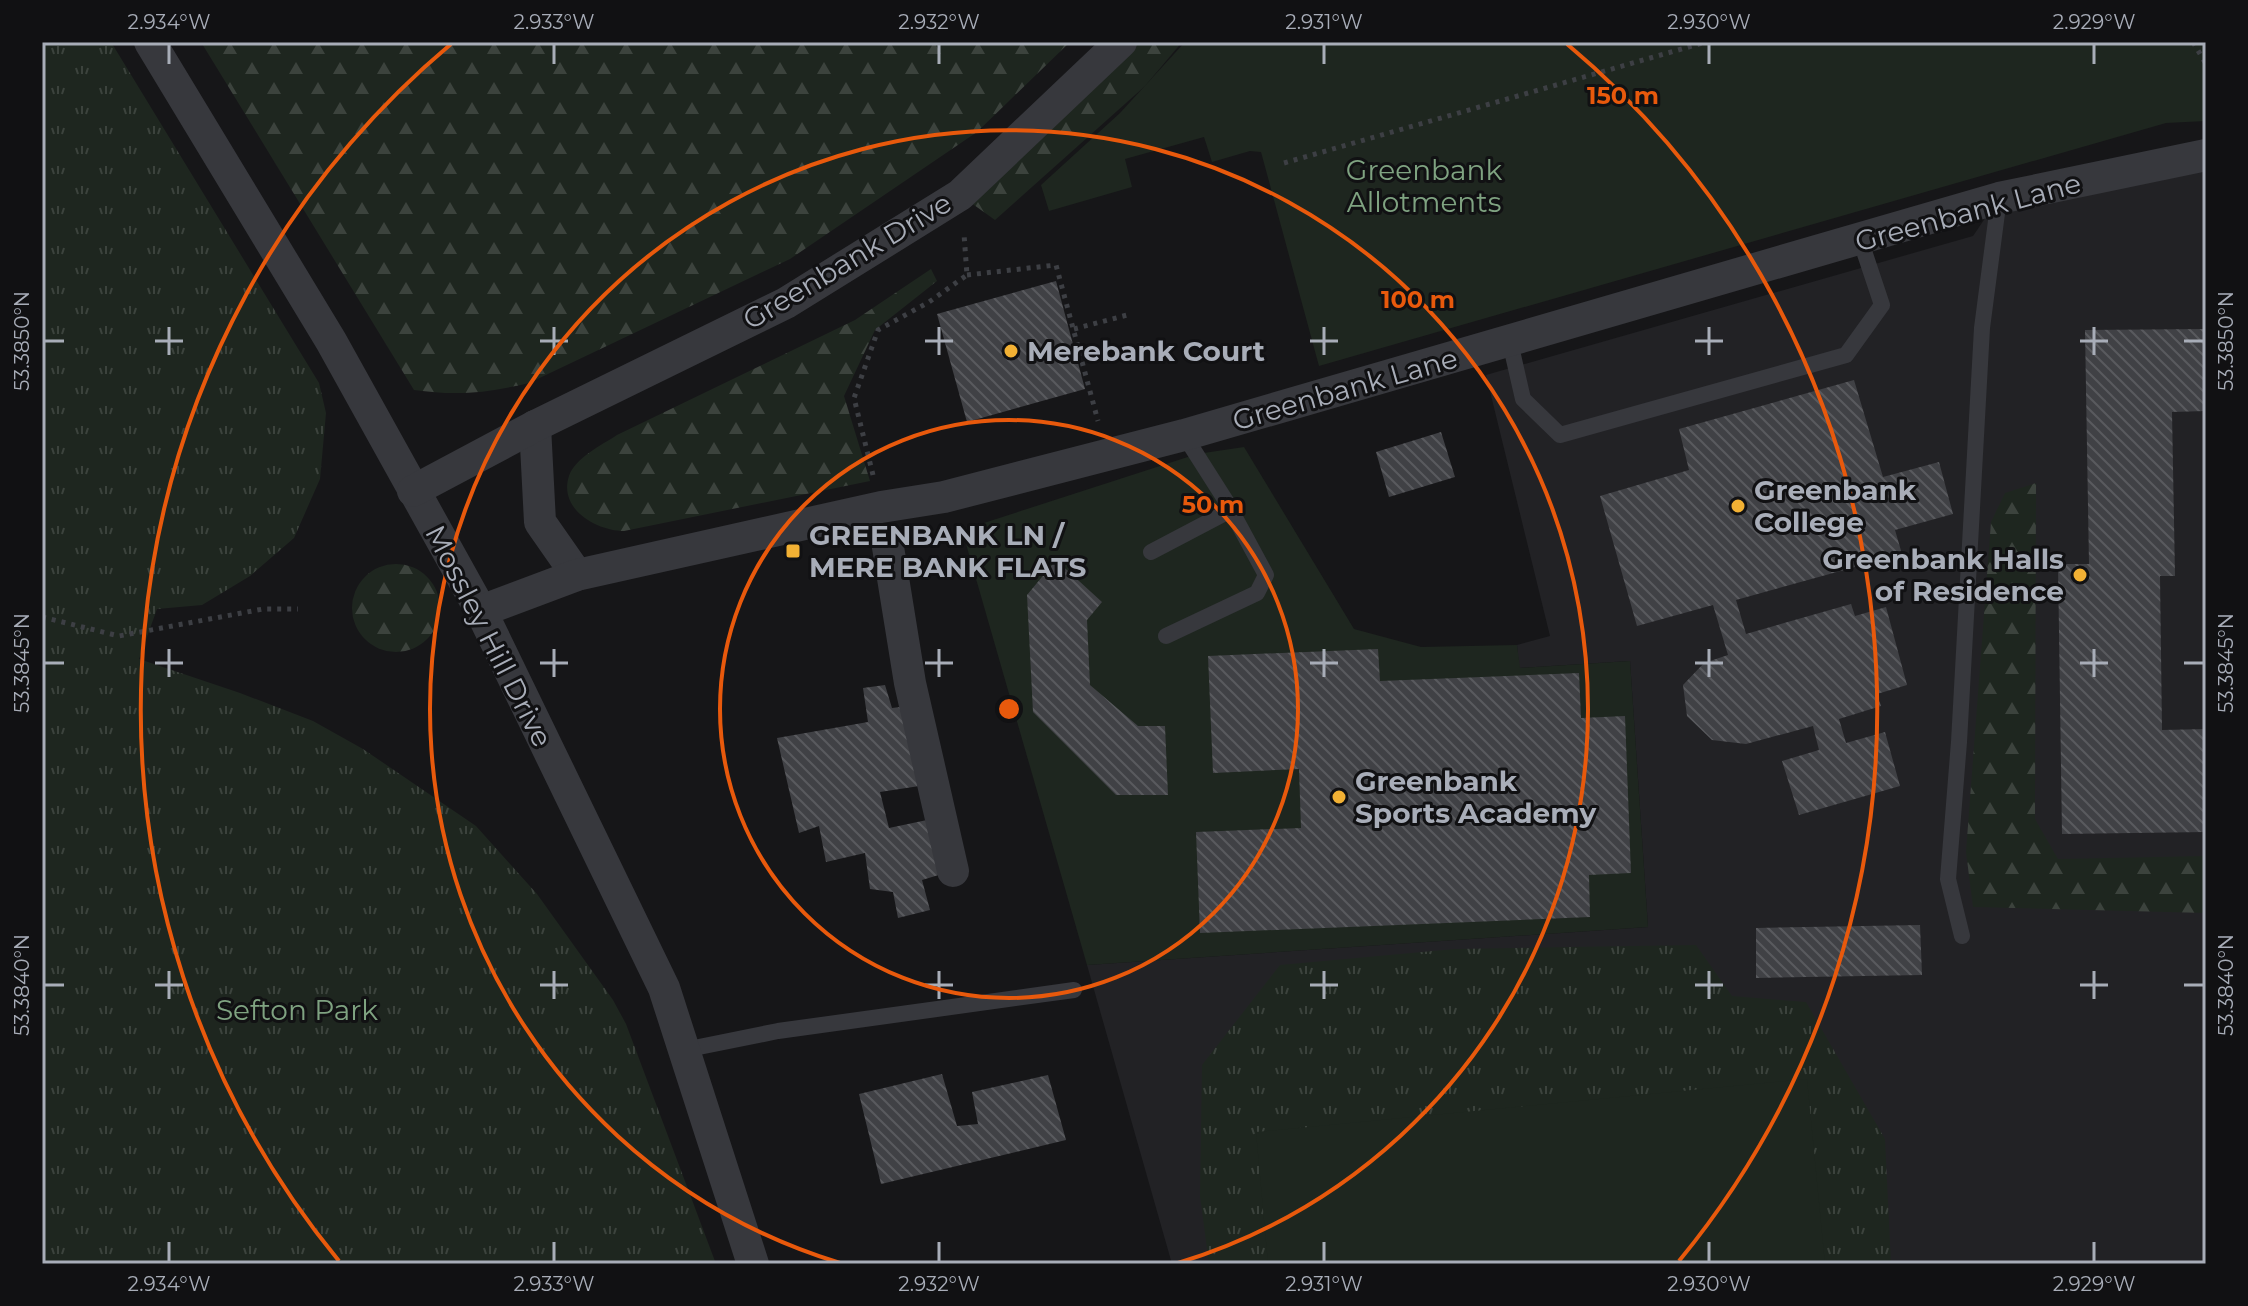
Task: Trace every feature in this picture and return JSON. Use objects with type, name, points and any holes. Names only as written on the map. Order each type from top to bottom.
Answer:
[{"type":"street","name":"Mossley Hill Drive","points":[[150,42],[331,341],[481,611],[664,988],[753,1264]]},
{"type":"street","name":"Greenbank Drive","points":[[413,491],[535,426],[786,303],[960,195],[1121,42]]},
{"type":"street","name":"Greenbank Lane","points":[[481,611],[577,575],[884,524],[944,497],[1184,435],[1999,198],[2206,155]]},
{"type":"street","points":[[535,426],[540,522],[577,575]]},
{"type":"street","points":[[884,524],[910,683],[953,871]]},
{"type":"lane","points":[[1962,936],[1948,879],[1959,742],[1982,328],[1999,198]]},
{"type":"lane","points":[[1510,342],[1523,399],[1560,435],[1846,355],[1882,305],[1860,239]]},
{"type":"lane","points":[[1166,636],[1257,593],[1266,575],[1231,510],[1184,435]]},
{"type":"lane","points":[[1151,552],[1231,510]]},
{"type":"lane","points":[[684,1050],[778,1031],[1074,990]]},
{"type":"path","points":[[1284,163],[1706,42]]},
{"type":"path","points":[[2193,42],[2206,64]]},
{"type":"path","points":[[960,195],[967,275]]},
{"type":"path","points":[[884,524],[854,398],[878,330],[929,302],[967,275],[1056,265],[1108,455]]},
{"type":"path","points":[[1074,329],[1131,314]]},
{"type":"path","points":[[42,617],[119,636],[263,609],[298,609]]},
{"type":"shaded area","name":"Greenbank Halls of Residence","points":[[2206,155],[2206,1264],[1172,1264],[1087,965],[1648,927],[1630,661],[1519,668],[1517,645],[1550,636],[1486,375],[1973,236],[1999,198]]},
{"type":"green space","name":"Sefton Park","points":[[42,42],[111,42],[319,383],[326,413],[320,479],[294,538],[250,576],[202,605],[157,609],[139,659],[313,721],[363,749],[476,826],[537,894],[613,1000],[626,1024],[716,1264],[42,1264]]},
{"type":"green space","points":[[201,42],[1070,42],[977,132],[790,259],[529,383],[458,393],[414,390]]},
{"type":"green space","points":[[1121,42],[1182,42],[1145,86],[995,220],[960,195]]},
{"type":"green space","name":"Greenbank Allotments","points":[[1185,42],[2206,42],[2206,121],[2166,123],[1319,366],[1261,152],[1250,151],[1212,162],[1204,137],[1125,159],[1132,187],[1049,211],[1041,185],[1120,113]]},
{"type":"green space","points":[[931,269],[937,281],[875,330],[844,396],[870,481],[624,531],[592,523],[569,499],[567,488],[572,469],[617,435],[855,320]]},
{"type":"green space","name":"Greenbank Sports Academy","points":[[1244,447],[1354,629],[1421,647],[1517,645],[1520,668],[1630,661],[1648,927],[1087,965],[962,530],[1197,454]]},
{"type":"green space","points":[[2036,483],[2035,819],[2058,859],[2206,856],[2206,913],[1973,907],[1966,852],[1991,522],[2005,493]]},
{"type":"green space","points":[[396,564],[413,568],[427,577],[436,591],[440,608],[436,625],[427,639],[413,648],[396,652],[379,648],[365,639],[356,625],[352,608],[356,591],[365,577],[379,568]]},
{"type":"green space","points":[[1696,945],[1732,996],[1806,1002],[1885,1139],[1891,1264],[1209,1264],[1200,1196],[1202,1065],[1280,965],[1455,949]]},
{"type":"green space","points":[[1807,1079],[1825,1264],[1268,1264],[1256,1132]]},
{"type":"building","name":"Merebank Court","points":[[1056,281],[1085,389],[967,422],[937,314]]},
{"type":"building","points":[[2206,329],[2206,411],[2172,412],[2175,576],[2160,576],[2162,730],[2206,729],[2206,832],[2062,834],[2058,564],[2089,564],[2085,330]]},
{"type":"building","points":[[1854,380],[1883,477],[1939,462],[1953,514],[1895,530],[1902,554],[1736,600],[1746,634],[1851,604],[1855,616],[1886,607],[1907,685],[1877,694],[1881,706],[1839,719],[1846,743],[1885,732],[1900,786],[1799,815],[1782,761],[1819,750],[1813,726],[1746,744],[1712,740],[1687,716],[1683,685],[1704,663],[1728,655],[1713,605],[1637,626],[1600,496],[1689,470],[1679,429]]},
{"type":"building","points":[[1441,432],[1455,477],[1389,497],[1376,452]]},
{"type":"building","points":[[1056,560],[1102,602],[1087,620],[1090,685],[1138,726],[1165,726],[1168,795],[1116,795],[1033,712],[1027,595]]},
{"type":"building","points":[[1378,649],[1380,681],[1579,673],[1581,718],[1625,716],[1631,873],[1589,875],[1590,917],[1200,933],[1196,832],[1301,828],[1299,769],[1213,773],[1208,656]]},
{"type":"building","points":[[885,685],[892,708],[908,706],[926,785],[880,792],[889,828],[927,820],[942,874],[922,880],[930,910],[898,918],[893,892],[870,889],[865,853],[826,862],[819,826],[799,833],[777,738],[868,722],[863,688]]},
{"type":"building","points":[[1920,925],[1922,975],[1756,978],[1756,928]]},
{"type":"building","points":[[942,1074],[957,1126],[978,1124],[972,1092],[1048,1075],[1066,1140],[881,1184],[859,1094]]},
{"type":"place","name":"Merebank Court","points":[[1011,351]]},
{"type":"place","name":"Greenbank College","points":[[1738,506]]},
{"type":"place","name":"GREENBANK LN / MERE BANK FLATS","points":[[793,551]]},
{"type":"place","name":"Greenbank Halls of Residence","points":[[2080,575]]},
{"type":"place","name":"Greenbank Sports Academy","points":[[1339,797]]}]
